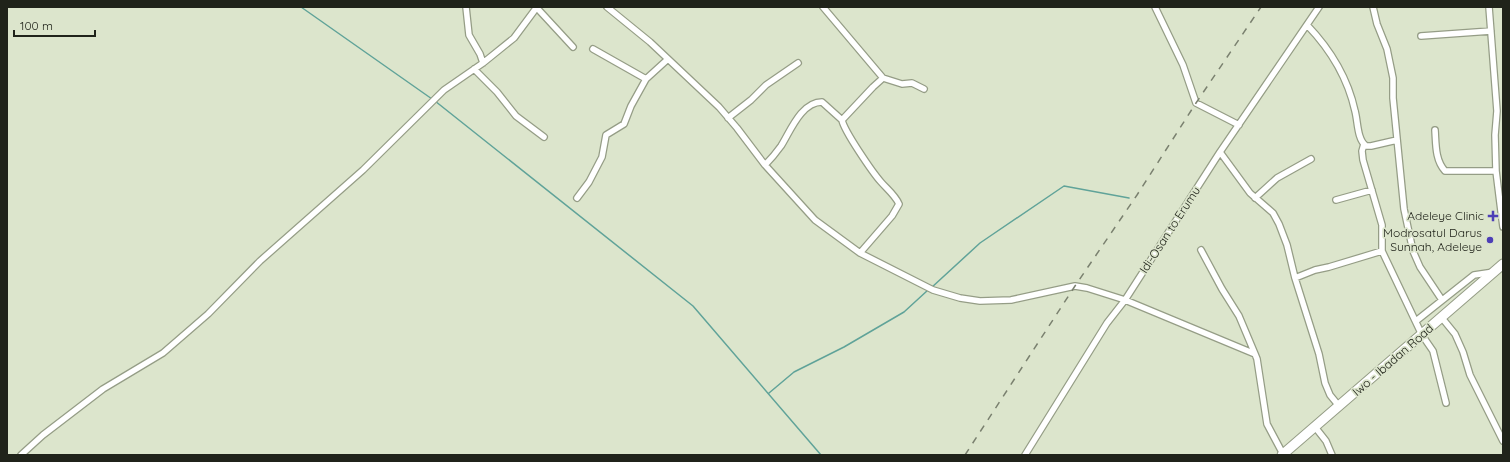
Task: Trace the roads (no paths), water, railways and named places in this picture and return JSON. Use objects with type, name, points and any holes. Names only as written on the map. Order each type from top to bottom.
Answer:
[{"type":"main road","name":"Iwo - Ibadan Road","points":[[1282,454],[1503,264]]},
{"type":"street","points":[[466,7],[469,35],[480,54],[483,63]]},
{"type":"street","points":[[21,455],[43,436],[103,390],[163,353],[208,314],[260,260],[363,170],[446,88],[483,63],[514,38],[537,7],[573,47]]},
{"type":"street","points":[[607,7],[650,42],[719,107],[765,165],[814,220],[860,253],[916,282],[934,290],[960,298],[980,301],[1011,300],[1075,286],[1087,288],[1125,300],[1255,354]]},
{"type":"street","points":[[823,7],[883,78],[902,84],[912,83],[924,89]]},
{"type":"street","points":[[1155,7],[1182,65],[1196,103],[1239,125]]},
{"type":"street","name":"Idi-Osan to Erumu","points":[[1025,455],[1107,323],[1125,300],[1220,152],[1319,7]]},
{"type":"street","points":[[1373,7],[1387,49],[1392,78],[1404,209],[1413,251],[1420,267],[1442,300]]},
{"type":"street","points":[[1489,7],[1497,111],[1495,134],[1496,171],[1503,227]]},
{"type":"street","points":[[1308,25],[1333,59],[1347,85],[1354,105],[1361,141],[1366,146],[1371,146],[1397,140]]},
{"type":"street","points":[[1421,36],[1491,31]]},
{"type":"street","points":[[593,48],[646,79]]},
{"type":"street","points":[[577,198],[589,182],[602,157],[606,135],[624,124],[646,79],[668,59]]},
{"type":"street","points":[[728,118],[751,100],[766,85],[798,63]]},
{"type":"street","points":[[474,69],[516,116],[544,136]]},
{"type":"street","points":[[842,120],[883,78]]},
{"type":"street","points":[[765,165],[782,145],[790,127],[803,112],[816,102],[822,102],[842,120],[852,139],[880,181],[899,204],[892,216],[860,253]]},
{"type":"street","points":[[1435,130],[1438,160],[1440,166],[1445,172],[1496,171]]},
{"type":"street","points":[[1364,144],[1362,151],[1363,160],[1371,183],[1382,225],[1382,251],[1422,335],[1433,352],[1446,403]]},
{"type":"street","points":[[1220,152],[1243,184],[1273,213],[1279,224],[1287,245],[1295,278],[1319,354],[1325,383],[1330,395],[1339,406]]},
{"type":"street","points":[[1256,198],[1277,178],[1311,159]]},
{"type":"street","points":[[1336,200],[1372,190]]},
{"type":"street","points":[[1201,250],[1239,316],[1257,358],[1267,424],[1282,454]]},
{"type":"street","points":[[1295,278],[1315,270],[1382,251]]},
{"type":"street","points":[[1416,321],[1474,276],[1494,272]]},
{"type":"street","points":[[1442,318],[1455,334],[1463,352],[1470,375],[1503,441]]},
{"type":"street","points":[[1315,427],[1326,440],[1332,455]]},
{"type":"waterway","points":[[301,7],[432,99]]},
{"type":"waterway","points":[[435,101],[693,306],[821,455]]},
{"type":"waterway","points":[[931,288],[980,243],[1064,186],[1129,198]]},
{"type":"waterway","points":[[769,393],[794,372],[844,347],[904,312],[928,290]]},
{"type":"railway","points":[[965,455],[1075,286],[1261,7]]},
{"type":"place","name":"Adeleye Clinic","points":[[1493,216]]},
{"type":"place","name":"Modrosatul Darus Sunnah, Adeleye","points":[[1490,240]]}]
